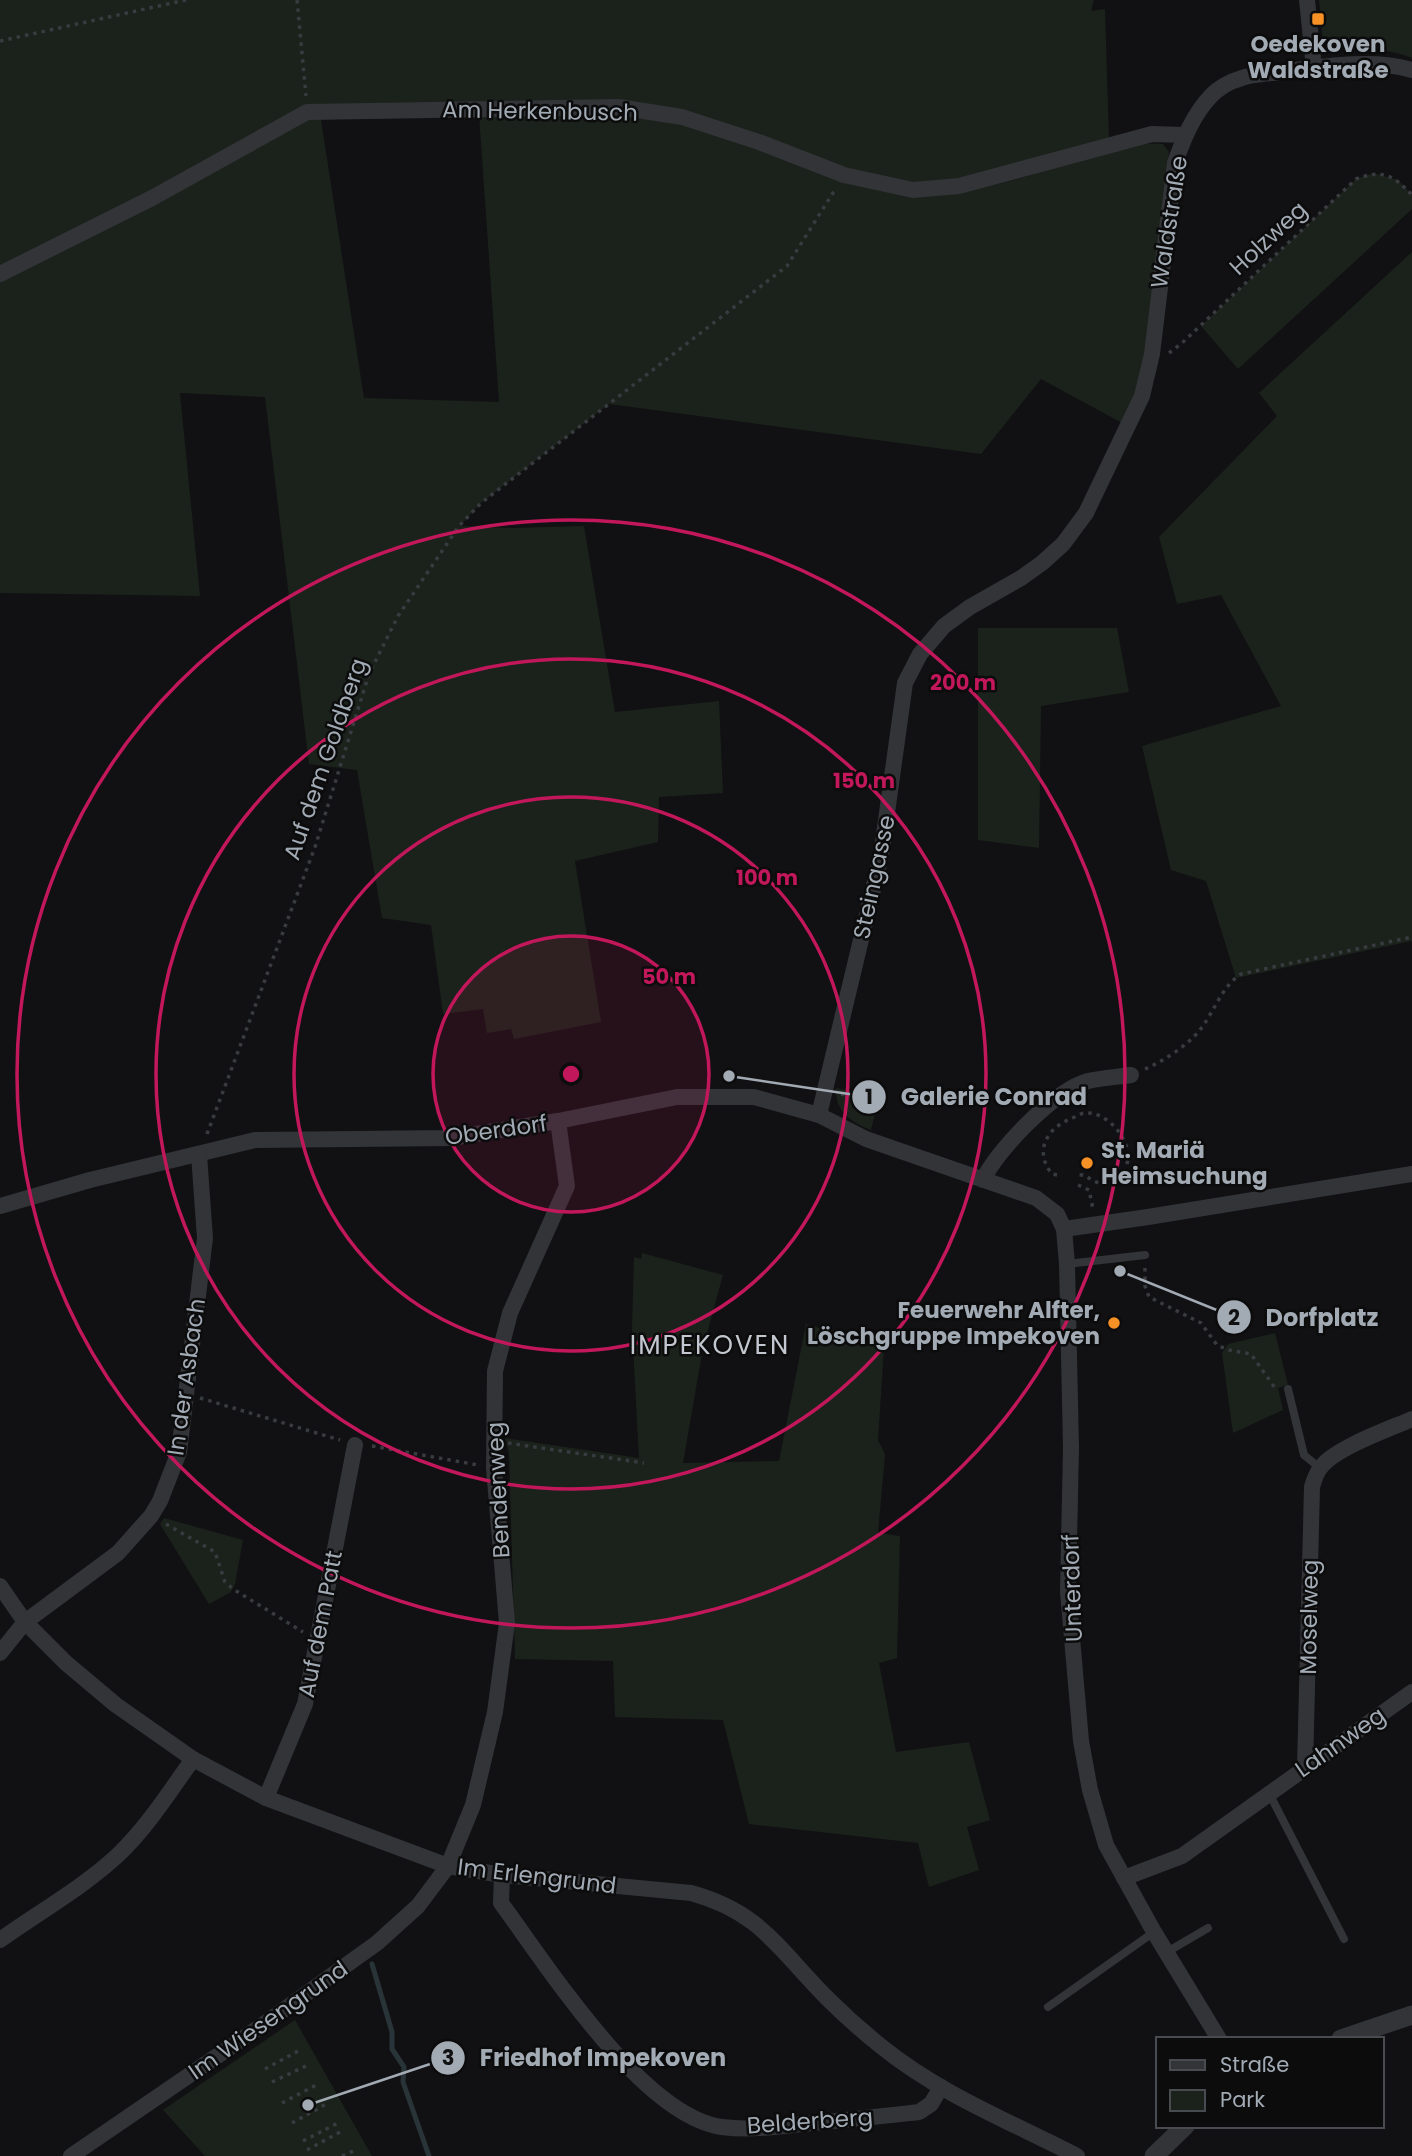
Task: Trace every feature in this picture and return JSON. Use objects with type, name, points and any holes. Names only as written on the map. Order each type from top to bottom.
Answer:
[{"type":"street","points":[[1307,0],[1314,68]]},
{"type":"street","name":"Waldstraße","points":[[1063,544],[1086,513],[1142,396],[1152,354],[1175,163],[1184,135],[1210,96],[1243,77],[1314,68],[1382,64],[1398,65],[1412,70]]},
{"type":"street","name":"Am Herkenbusch","points":[[0,274],[152,198],[307,112],[618,107],[682,117],[759,142],[844,175],[913,190],[959,186],[1152,134],[1184,135]]},
{"type":"street","name":"Steingasse","points":[[819,1115],[881,856],[905,683],[920,654],[944,626],[970,607],[1021,578],[1063,544]]},
{"type":"street","points":[[984,1180],[999,1155],[1058,1097],[1086,1082],[1130,1075]]},
{"type":"street","name":"Oberdorf","points":[[0,1206],[90,1180],[255,1140],[452,1138],[558,1121],[677,1097],[754,1097],[819,1115],[866,1139],[1036,1198],[1057,1214],[1064,1229]]},
{"type":"street","name":"Bendenweg","points":[[449,1866],[473,1805],[495,1712],[507,1623],[493,1440],[495,1371],[510,1313],[567,1186],[558,1121]]},
{"type":"street","name":"In der Asbach","points":[[0,1653],[25,1622],[118,1553],[151,1516],[160,1501],[179,1452],[205,1238],[199,1155]]},
{"type":"street","points":[[1064,1229],[1412,1174]]},
{"type":"street","name":"Unterdorf","points":[[1064,1229],[1070,1447],[1068,1592],[1081,1741],[1090,1790],[1106,1846],[1154,1932],[1219,2037]]},
{"type":"street","points":[[1320,1468],[1335,1454],[1412,1419]]},
{"type":"street","name":"Auf dem Patt","points":[[266,1798],[305,1704],[355,1445]]},
{"type":"street","name":"Moselweg","points":[[1305,1768],[1312,1487],[1320,1468]]},
{"type":"street","name":"Im Erlengrund","points":[[0,1586],[25,1622],[66,1663],[116,1706],[193,1759],[266,1798],[449,1866],[502,1875],[691,1893],[716,1899],[738,1910],[769,1934],[827,1998],[883,2048],[941,2087],[1076,2156]]},
{"type":"street","name":"Lahnweg","points":[[1124,1878],[1182,1856],[1412,1692]]},
{"type":"street","points":[[0,1940],[80,1885],[119,1854],[142,1829],[193,1759]]},
{"type":"street","name":"Im Wiesengrund","points":[[71,2156],[377,1943],[418,1906],[449,1866]]},
{"type":"street","name":"Belderberg","points":[[502,1875],[501,1902],[611,2051],[668,2102],[686,2114],[721,2127],[768,2128],[919,2112],[931,2104],[941,2087]]},
{"type":"street","points":[[1347,2037],[1412,2015]]},
{"type":"street","points":[[1154,2156],[1183,2128]]},
{"type":"lane","points":[[1067,1264],[1145,1255]]},
{"type":"lane","points":[[1288,1389],[1304,1455],[1320,1468]]},
{"type":"lane","points":[[1269,1793],[1344,1939]]},
{"type":"lane","points":[[1167,1952],[1208,1928]]},
{"type":"lane","points":[[1048,2007],[1154,1932]]},
{"type":"path","points":[[0,41],[186,0]]},
{"type":"path","points":[[297,0],[307,112]]},
{"type":"path","name":"Holzweg","points":[[1152,354],[1167,354],[1182,343],[1356,179],[1373,173],[1384,175],[1398,180],[1412,195]]},
{"type":"path","name":"Auf dem Goldberg","points":[[199,1155],[315,847],[369,676],[398,616],[459,526],[481,503],[787,266],[844,175]]},
{"type":"path","points":[[1130,1075],[1159,1063],[1198,1032],[1226,988],[1241,974],[1412,937]]},
{"type":"path","points":[[825,1091],[866,1098]]},
{"type":"path","points":[[1057,1175],[1049,1170],[1042,1148],[1049,1131],[1084,1113],[1100,1116],[1117,1130],[1125,1144],[1129,1155],[1125,1171],[1115,1174],[1102,1185],[1083,1175],[1076,1175]]},
{"type":"path","points":[[1078,1185],[1088,1190]]},
{"type":"path","points":[[1145,1286],[1149,1297],[1201,1323],[1217,1345],[1251,1354],[1276,1388],[1288,1389]]},
{"type":"path","points":[[493,1440],[644,1463]]},
{"type":"path","points":[[151,1516],[215,1552],[225,1582],[304,1633]]},
{"type":"path","points":[[265,2069],[300,2050]]},
{"type":"path","points":[[272,2082],[308,2065]]},
{"type":"path","points":[[282,2103],[318,2084]]},
{"type":"path","points":[[292,2123],[328,2103]]},
{"type":"path","points":[[303,2141],[338,2123]]},
{"type":"path","points":[[307,2150],[342,2131]]},
{"type":"path","points":[[342,2156],[353,2151]]},
{"type":"green space","points":[[0,0],[1094,0],[1091,11],[1105,9],[1109,141],[959,182],[915,184],[846,168],[844,175],[868,186],[911,193],[961,191],[1009,181],[1123,147],[1163,144],[1169,152],[1152,354],[1139,395],[1124,424],[1041,379],[981,454],[609,404],[481,503],[460,526],[584,526],[615,712],[719,701],[723,793],[659,797],[658,842],[575,861],[601,1022],[514,1039],[511,1029],[487,1033],[483,1009],[443,1014],[431,925],[382,918],[357,770],[309,764],[265,397],[180,393],[200,596],[0,593]],"holes":[[[479,114],[499,402],[364,398],[321,120]]]},
{"type":"green space","points":[[1319,0],[1412,0],[1412,58],[1383,50],[1331,50],[1323,43]]},
{"type":"green space","points":[[1373,173],[1398,180],[1412,195],[1412,209],[1238,369],[1201,326],[1356,179]]},
{"type":"green space","points":[[1412,252],[1412,941],[1236,978],[1206,881],[1171,870],[1142,746],[1281,706],[1221,595],[1177,604],[1159,537],[1277,416],[1259,393]]},
{"type":"green space","points":[[978,628],[1117,628],[1129,692],[1041,706],[1039,848],[978,840]]},
{"type":"green space","points":[[836,1088],[879,1097],[871,1130],[841,1110]]},
{"type":"green space","points":[[642,1253],[723,1275],[703,1348],[683,1463],[779,1461],[806,1324],[884,1347],[878,1440],[885,1454],[878,1533],[900,1536],[897,1658],[879,1663],[896,1752],[969,1742],[990,1820],[967,1827],[979,1870],[929,1887],[918,1843],[749,1824],[723,1720],[615,1717],[613,1661],[515,1659],[509,1453],[505,1438],[639,1458],[632,1328],[634,1257],[641,1259]]},
{"type":"green space","points":[[1275,1333],[1288,1385],[1278,1388],[1283,1410],[1233,1433],[1222,1353],[1228,1344]]},
{"type":"green space","points":[[164,1518],[243,1540],[231,1592],[209,1604],[160,1524]]},
{"type":"green space","points":[[295,2020],[372,2156],[205,2156],[163,2110]]},
{"type":"waterway","points":[[372,1964],[392,2032],[392,2049],[404,2067],[403,2082],[429,2156]]},
{"type":"place","name":"Oedekoven Waldstraße","points":[[1318,19]]},
{"type":"place","name":"Galerie Conrad","points":[[729,1076]]},
{"type":"place","name":"St. Mariä Heimsuchung","points":[[1087,1163]]},
{"type":"place","name":"Dorfplatz","points":[[1120,1271]]},
{"type":"place","name":"Feuerwehr Alfter, Löschgruppe Impekoven","points":[[1114,1323]]},
{"type":"place","name":"Friedhof Impekoven","points":[[308,2105]]},
{"type":"district","name":"IMPEKOVEN","points":[[710,1345]]}]
